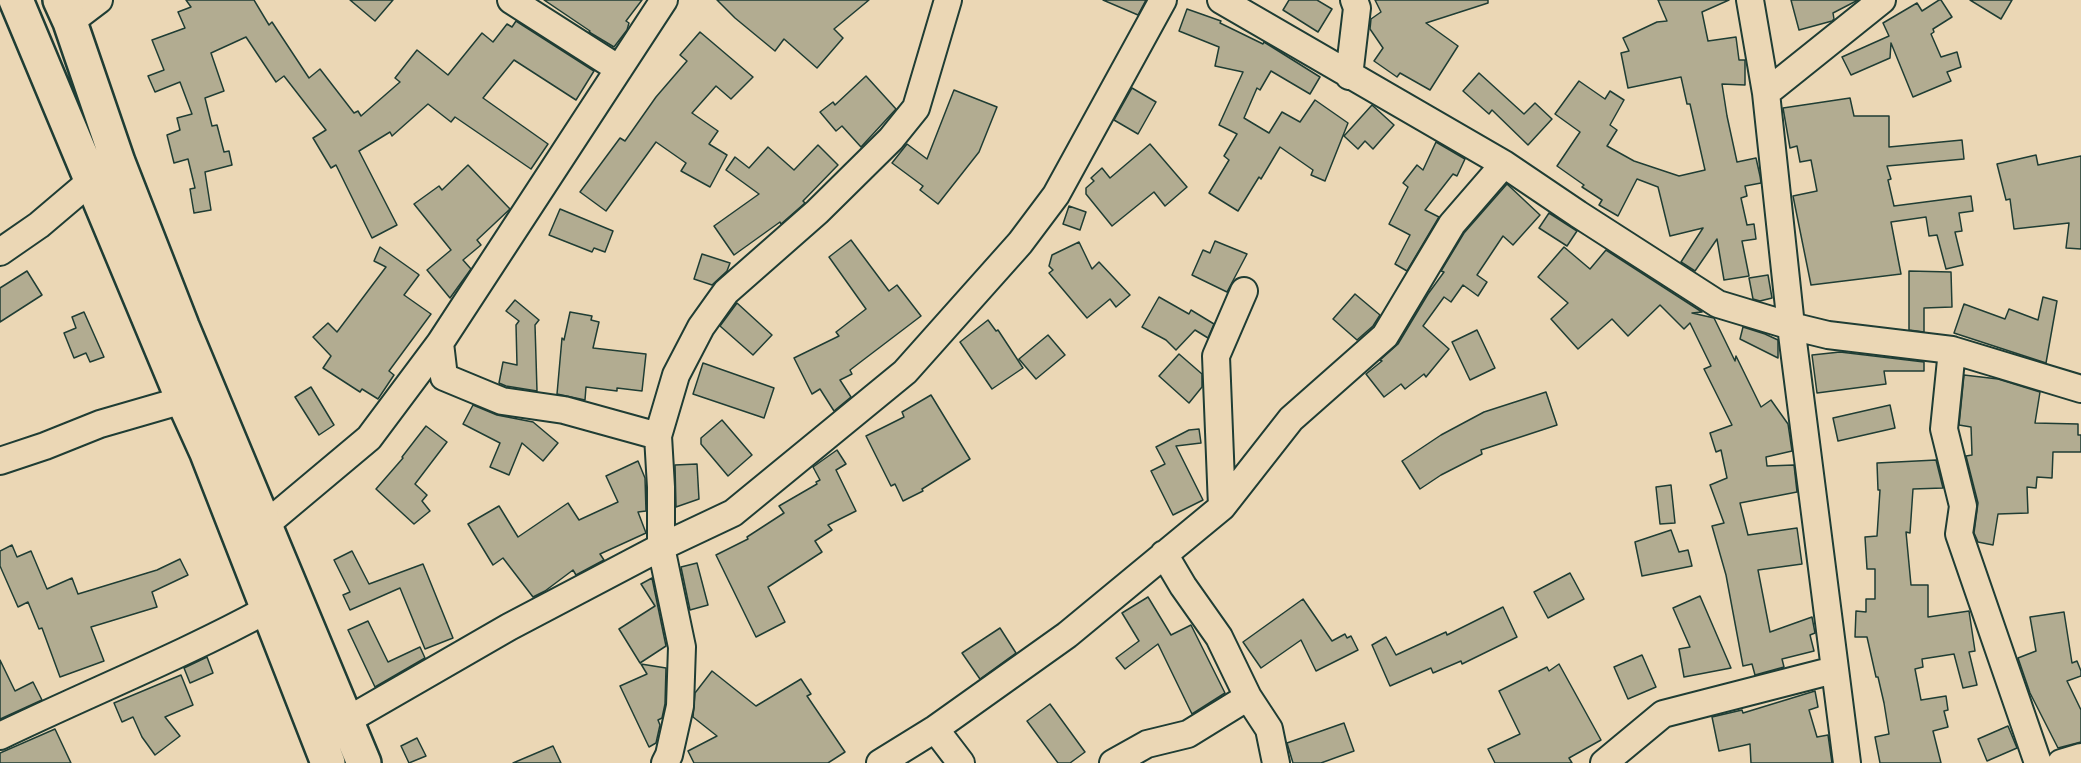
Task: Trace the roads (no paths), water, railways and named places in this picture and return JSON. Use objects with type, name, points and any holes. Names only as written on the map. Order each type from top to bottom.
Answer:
[{"type":"highway","points":[[16,0],[207,453],[328,763]]},
{"type":"highway","points":[[65,11],[118,162],[182,326],[364,763]]},
{"type":"street","points":[[65,11],[99,0]]},
{"type":"street","points":[[511,0],[619,69]]},
{"type":"street","points":[[264,526],[369,438],[440,344],[664,0]]},
{"type":"street","points":[[665,763],[681,706],[682,647],[661,547],[658,436],[676,375],[701,327],[726,292],[817,212],[891,139],[916,108],[948,0]]},
{"type":"street","points":[[346,721],[509,627],[661,547],[733,513],[905,372],[1020,243],[1056,195],[1163,0]]},
{"type":"street","points":[[1221,0],[1504,164],[1718,304],[1828,335],[1952,350],[2081,389]]},
{"type":"street","points":[[1350,76],[1357,8],[1354,0]]},
{"type":"street","points":[[1750,0],[1766,93],[1791,326],[1847,763]]},
{"type":"street","points":[[1766,93],[1882,0]]},
{"type":"street","points":[[880,763],[935,729],[1067,635],[1222,507],[1291,419],[1385,336],[1452,224],[1504,164]]},
{"type":"street","points":[[0,252],[39,225],[92,180]]},
{"type":"street","points":[[1222,507],[1216,356],[1244,291]]},
{"type":"street","points":[[440,344],[444,377],[502,401],[564,410],[658,436]]},
{"type":"street","points":[[1952,350],[1944,429],[1963,506],[1959,534],[2038,763]]},
{"type":"street","points":[[0,461],[100,424],[183,400]]},
{"type":"street","points":[[1164,554],[1183,586],[1219,637],[1248,698],[1269,729],[1276,763]]},
{"type":"street","points":[[0,736],[220,634],[268,609]]},
{"type":"street","points":[[1605,763],[1663,714],[1834,670]]},
{"type":"street","points":[[1113,763],[1148,744],[1188,734],[1248,698]]},
{"type":"street","points":[[935,729],[961,763]]},
{"type":"street","points":[[2061,763],[2081,757]]}]
